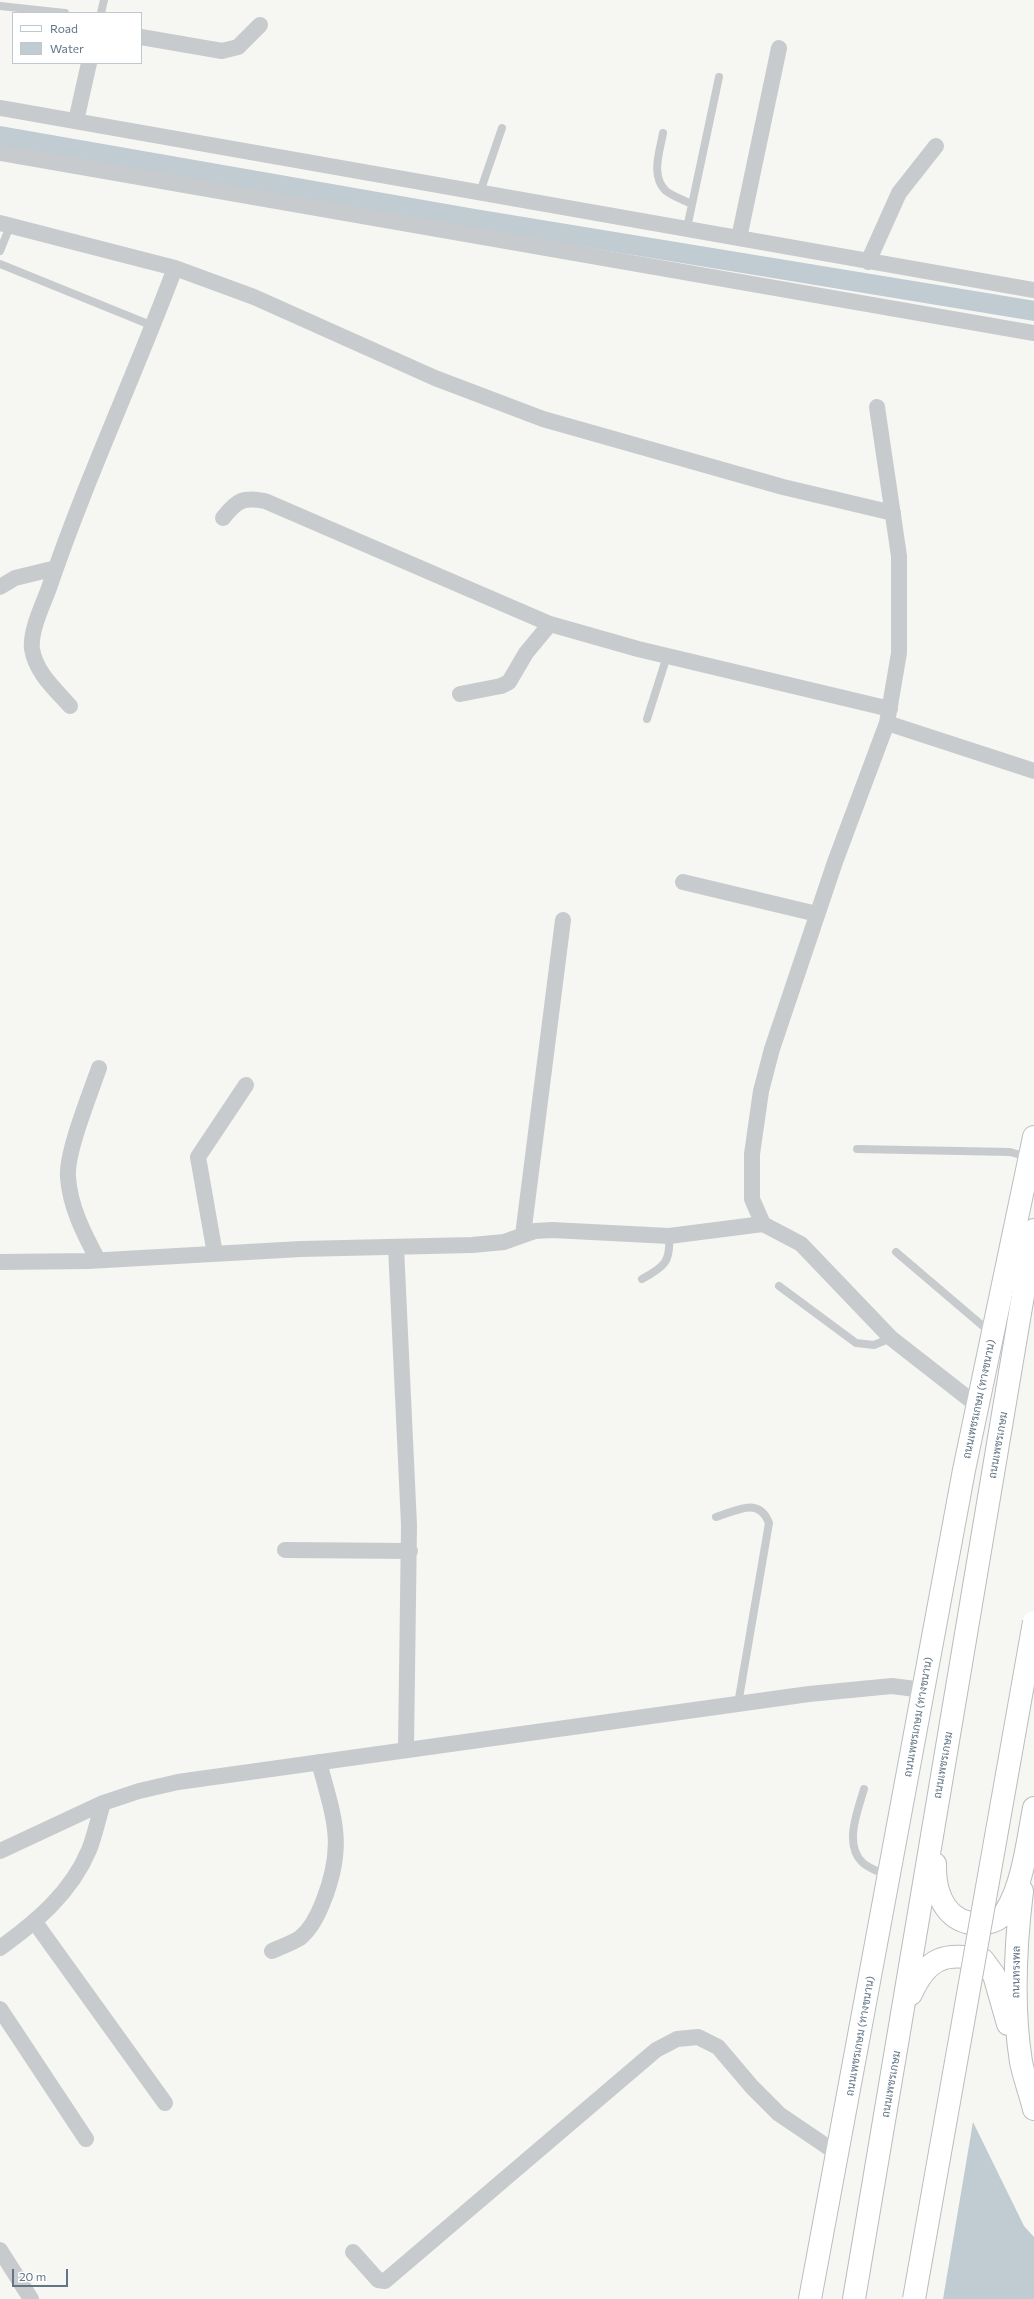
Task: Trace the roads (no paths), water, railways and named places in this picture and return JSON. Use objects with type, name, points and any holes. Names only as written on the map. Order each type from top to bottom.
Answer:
[{"type":"main road","name":"ถนนเพชรเกษม (ทางขนาน)","points":[[810,2299],[923,1690],[978,1406],[1031,1147]]},
{"type":"main road","name":"ถนนเพชรเกษม","points":[[854,2299],[901,2028],[937,1801],[1034,1230]]},
{"type":"main road","points":[[914,2299],[1034,1622]]},
{"type":"main road","points":[[937,1801],[935,1876],[938,1895],[949,1911],[958,1919],[973,1925],[992,1922],[1006,1913],[1020,1874],[1032,1824]]},
{"type":"main road","name":"ถนนทรงพล","points":[[1032,1824],[1017,1936],[1016,2009],[1022,2062],[1034,2109]]},
{"type":"main road","points":[[901,2028],[910,1996],[925,1970],[938,1960],[952,1956],[962,1955],[983,1960],[994,1975],[1012,2045],[1022,2062]]},
{"type":"street","points":[[142,37],[222,51],[238,47],[260,25]]},
{"type":"street","points":[[739,238],[779,48]]},
{"type":"street","points":[[76,121],[89,64]]},
{"type":"street","points":[[0,108],[687,228],[868,262],[1034,290]]},
{"type":"street","points":[[868,262],[899,193],[936,146]]},
{"type":"street","points":[[0,153],[1034,333]]},
{"type":"street","points":[[5,225],[175,268],[254,297],[435,378],[543,419],[783,487],[893,513]]},
{"type":"street","points":[[70,706],[45,679],[32,648],[34,633],[56,568],[175,268]]},
{"type":"street","points":[[763,1224],[752,1199],[752,1154],[755,1124],[772,1049],[817,914],[888,716],[898,653],[900,603],[899,556],[877,407]]},
{"type":"street","points":[[223,518],[233,505],[243,499],[265,502],[550,624],[888,716],[1034,770]]},
{"type":"street","points":[[0,587],[15,578],[56,568]]},
{"type":"street","points":[[460,694],[501,686],[509,682],[526,653],[550,624]]},
{"type":"street","points":[[683,882],[817,914]]},
{"type":"street","points":[[523,1235],[563,920]]},
{"type":"street","points":[[98,1260],[83,1232],[71,1198],[68,1176],[79,1126],[99,1068]]},
{"type":"street","points":[[215,1254],[198,1157],[246,1085]]},
{"type":"street","points":[[0,1262],[98,1260],[504,1242],[535,1231],[552,1230],[670,1236],[763,1224],[801,1244],[891,1338],[978,1406]]},
{"type":"street","points":[[396,1247],[410,1551],[406,1749]]},
{"type":"street","points":[[285,1550],[410,1551]]},
{"type":"street","points":[[0,1851],[103,1803],[139,1791],[178,1782],[809,1694],[892,1686],[923,1690]]},
{"type":"street","points":[[272,1951],[300,1937],[316,1919],[330,1883],[336,1856],[336,1829],[319,1762]]},
{"type":"street","points":[[0,1948],[52,1905],[73,1880],[89,1850],[103,1803]]},
{"type":"street","points":[[34,1921],[165,2103]]},
{"type":"street","points":[[0,2009],[86,2140]]},
{"type":"street","points":[[353,2252],[378,2280],[385,2281],[656,2050],[677,2039],[698,2037],[718,2047],[752,2088],[779,2114],[838,2154]]},
{"type":"street","points":[[0,2250],[31,2299]]},
{"type":"lane","points":[[101,12],[104,0]]},
{"type":"lane","points":[[0,6],[56,12]]},
{"type":"lane","points":[[687,228],[719,77]]},
{"type":"lane","points":[[480,192],[502,128]]},
{"type":"lane","points":[[663,133],[657,166],[658,180],[666,191],[692,204]]},
{"type":"lane","points":[[0,251],[5,225]]},
{"type":"lane","points":[[0,264],[153,326]]},
{"type":"lane","points":[[647,719],[667,656]]},
{"type":"lane","points":[[857,1149],[1010,1152],[1031,1147]]},
{"type":"lane","points":[[642,1279],[659,1269],[665,1262],[670,1252],[670,1236]]},
{"type":"lane","points":[[896,1252],[993,1334]]},
{"type":"lane","points":[[779,1286],[856,1343],[874,1346],[891,1338]]},
{"type":"lane","points":[[716,1517],[751,1506],[759,1508],[766,1514],[769,1523],[738,1704]]},
{"type":"lane","points":[[864,1789],[854,1829],[853,1847],[857,1857],[864,1864],[889,1877]]},
{"type":"water","points":[[973,2122],[1024,2226],[1034,2237],[1034,2299],[943,2299]]},
{"type":"waterway","points":[[0,136],[475,219],[1034,311]]}]
